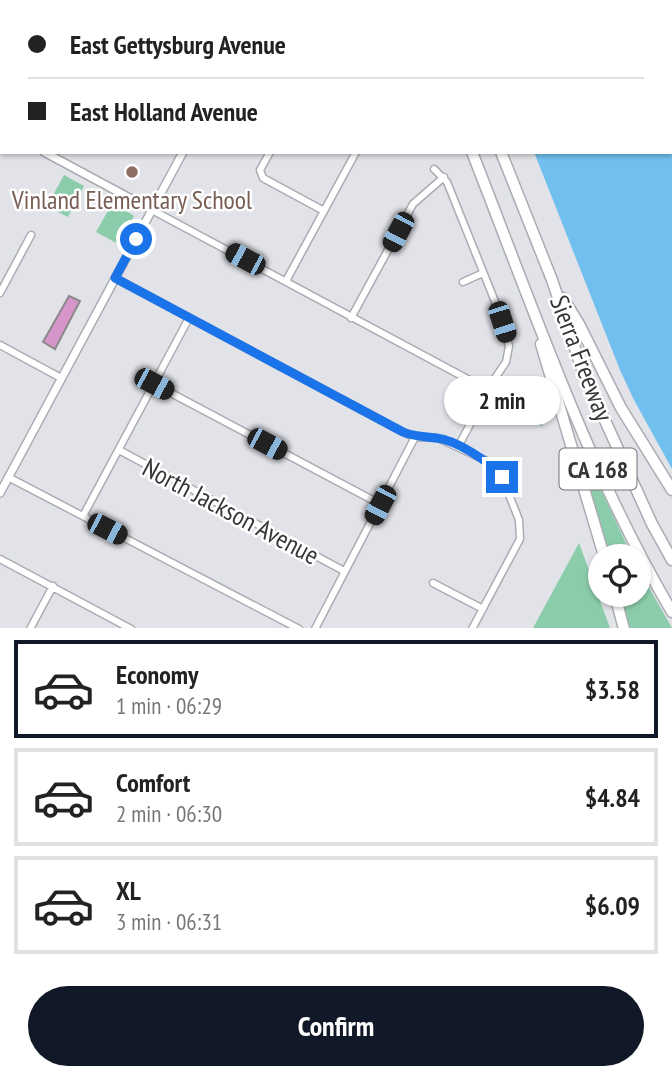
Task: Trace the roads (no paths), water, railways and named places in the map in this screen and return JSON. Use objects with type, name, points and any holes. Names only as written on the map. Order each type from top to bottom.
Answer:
[{"type":"highway","name":"Sierra Freeway","points":[[473,154],[602,479],[644,565],[672,612]]},
{"type":"highway","name":"Sierra Freeway","points":[[502,154],[552,280],[583,372],[652,524],[672,560]]},
{"type":"highway","points":[[552,280],[579,324],[621,408],[672,490]]},
{"type":"highway","points":[[538,320],[539,340],[600,544]]},
{"type":"highway","points":[[618,607],[624,628]]},
{"type":"street","points":[[48,154],[488,390]]},
{"type":"street","points":[[0,493],[182,154]]},
{"type":"street","points":[[269,154],[261,176],[324,211]]},
{"type":"street","points":[[286,281],[355,154]]},
{"type":"street","points":[[434,169],[444,177],[509,346],[506,362],[458,447]]},
{"type":"street","points":[[351,318],[413,204],[444,177]]},
{"type":"street","points":[[0,293],[31,235]]},
{"type":"street","points":[[463,282],[483,273]]},
{"type":"street","points":[[115,278],[415,437],[438,438],[487,461],[502,477],[519,520],[520,539],[472,628]]},
{"type":"street","points":[[83,516],[189,318]]},
{"type":"street","points":[[0,345],[61,378]]},
{"type":"street","points":[[154,384],[380,505]]},
{"type":"street","points":[[314,628],[415,437]]},
{"type":"street","name":"North Jackson Avenue","points":[[119,450],[344,571]]},
{"type":"street","points":[[8,477],[299,628]]},
{"type":"street","points":[[0,558],[129,628]]},
{"type":"street","points":[[433,583],[483,609]]},
{"type":"street","points":[[30,628],[52,586]]},
{"type":"water","points":[[535,154],[672,154],[672,469],[620,370]]},
{"type":"place","name":"Vinland Elementary School","points":[[132,172]]}]
